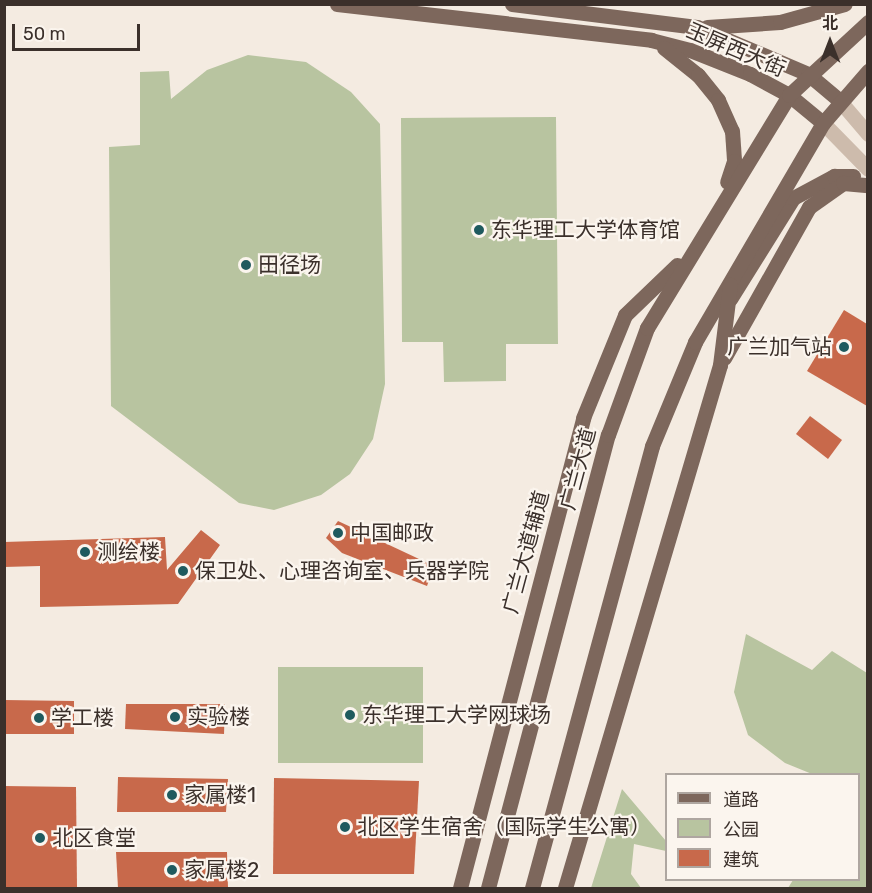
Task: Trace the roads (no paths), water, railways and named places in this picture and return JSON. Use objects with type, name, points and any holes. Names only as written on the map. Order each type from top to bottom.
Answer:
[{"type":"main road","name":"玉屏西大街","points":[[337,4],[651,40],[720,62],[789,95],[823,123]]},
{"type":"main road","name":"玉屏西大街","points":[[512,4],[697,27],[808,74],[839,100]]},
{"type":"main road","points":[[697,27],[780,22],[845,4]]},
{"type":"main road","name":"广兰大道","points":[[488,888],[608,435],[647,328],[688,255],[789,95],[808,74],[867,22]]},
{"type":"main road","points":[[651,40],[698,75],[718,100],[732,131],[734,161],[721,203]]},
{"type":"main road","points":[[532,888],[652,446],[695,342],[731,275],[823,123],[839,100],[867,71]]},
{"type":"main road","points":[[727,304],[793,198],[834,176],[851,175],[867,185]]},
{"type":"main road","points":[[720,366],[809,207],[843,183],[867,185]]},
{"type":"main road","name":"广兰大道辅道","points":[[460,888],[583,418],[624,315],[688,255]]},
{"type":"main road","points":[[565,888],[720,366],[731,275]]},
{"type":"street","points":[[839,100],[867,134]]},
{"type":"street","points":[[823,123],[867,169]]},
{"type":"place","name":"东华理工大学体育馆","points":[[479,230]]},
{"type":"place","name":"田径场","points":[[246,265]]},
{"type":"place","name":"广兰加气站","points":[[844,347]]},
{"type":"place","name":"中国邮政","points":[[338,533]]},
{"type":"place","name":"测绘楼","points":[[85,552]]},
{"type":"place","name":"保卫处、心理咨询室、兵器学院","points":[[183,571]]},
{"type":"place","name":"东华理工大学网球场","points":[[350,715]]},
{"type":"place","name":"实验楼","points":[[175,717]]},
{"type":"place","name":"学工楼","points":[[39,718]]},
{"type":"place","name":"家属楼1","points":[[172,795]]},
{"type":"place","name":"北区学生宿舍（国际学生公寓）","points":[[345,827]]},
{"type":"place","name":"北区食堂","points":[[40,838]]},
{"type":"place","name":"家属楼2","points":[[172,870]]}]
